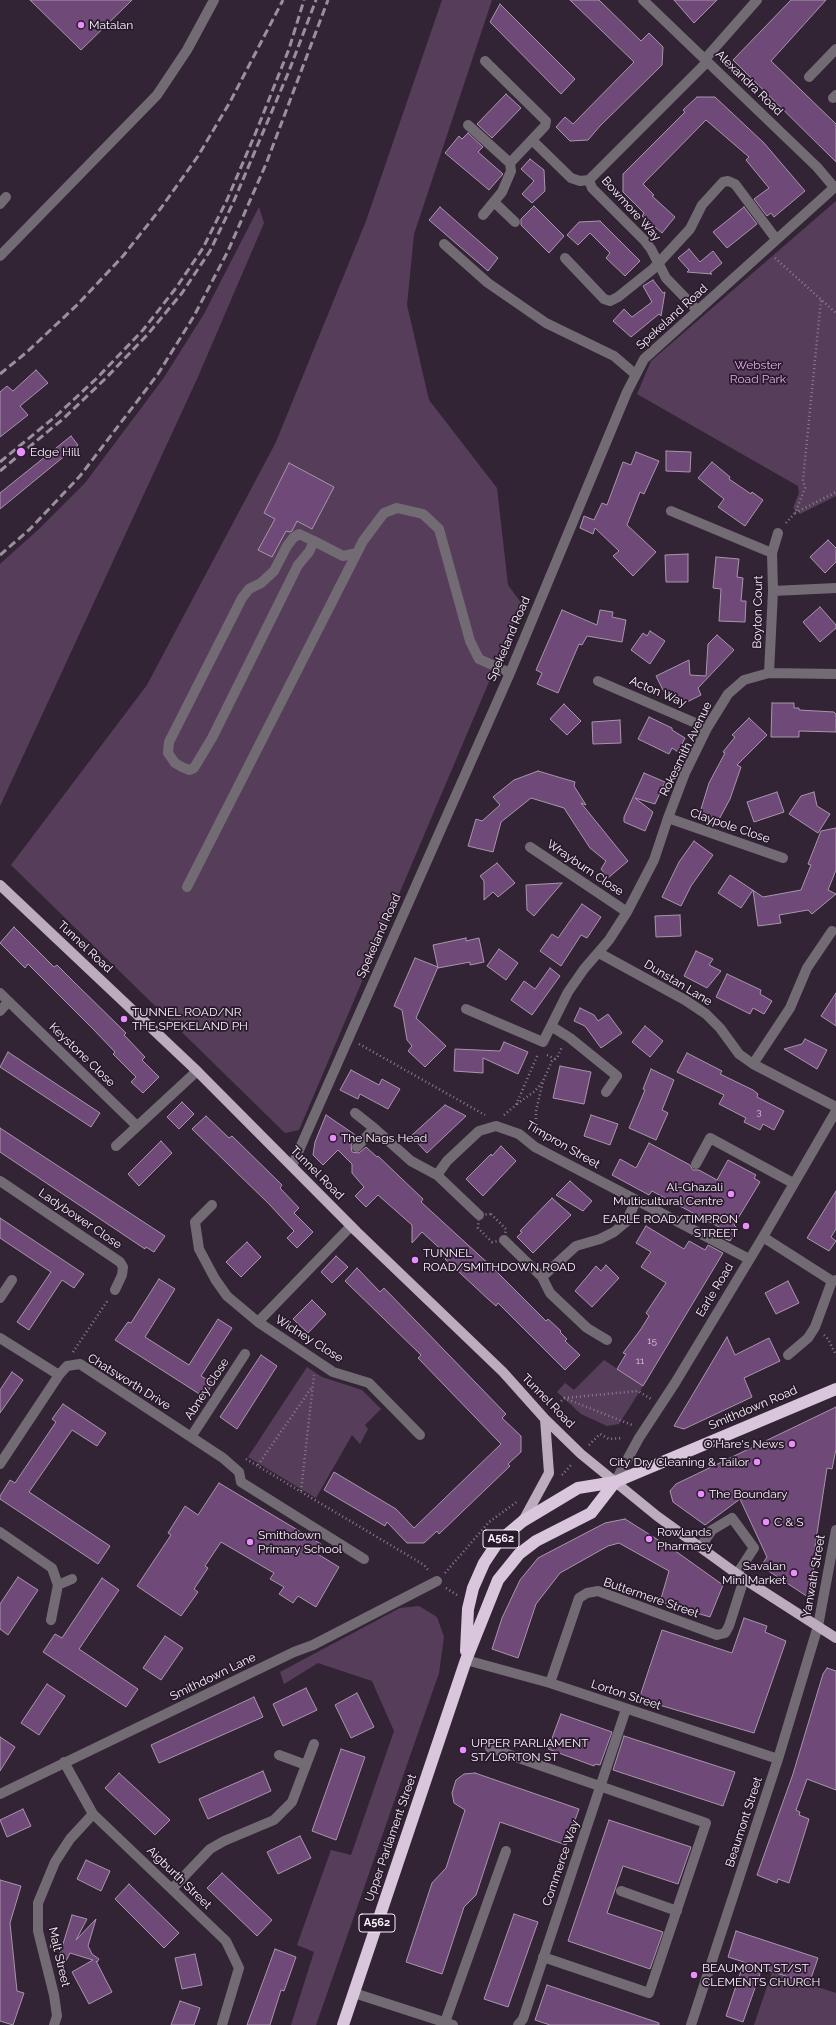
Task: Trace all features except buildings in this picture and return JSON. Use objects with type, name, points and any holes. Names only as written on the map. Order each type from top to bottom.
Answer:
[{"type":"highway","name":"Smithdown Road","points":[[615,1482],[836,1389]]},
{"type":"highway","name":"Upper Parliament Street","points":[[466,1660],[468,1609],[473,1588],[490,1552],[502,1538],[523,1521],[573,1490],[615,1482]]},
{"type":"highway","name":"Upper Parliament Street","points":[[343,2025],[466,1660],[498,1580],[519,1554],[536,1541],[591,1513],[615,1482]]},
{"type":"main road","name":"Tunnel Road","points":[[0,885],[197,1071],[351,1226],[503,1372],[545,1419],[581,1454],[657,1516],[741,1577],[836,1638]]},
{"type":"main road","points":[[523,1521],[549,1473],[545,1419]]},
{"type":"street","points":[[0,256],[157,95],[187,50],[214,0]]},
{"type":"street","name":"Alexandra Road","points":[[643,0],[817,167],[835,187]]},
{"type":"street","name":"Bowmore Way","points":[[532,140],[571,178],[580,181],[588,180],[706,60],[758,0]]},
{"type":"street","points":[[809,77],[836,49]]},
{"type":"street","points":[[485,61],[546,121],[545,126],[510,163]]},
{"type":"street","points":[[468,125],[510,163],[511,170],[508,182],[483,215]]},
{"type":"street","name":"Bowmore Way","points":[[588,180],[592,188],[644,240],[666,278],[698,311]]},
{"type":"street","points":[[565,258],[598,294],[604,299],[610,301],[618,297],[658,263],[690,229],[702,205],[723,182],[728,181],[735,184],[776,239]]},
{"type":"street","name":"Spekeland Road","points":[[292,1166],[510,673],[635,374],[644,359],[835,187]]},
{"type":"street","points":[[494,202],[515,222]]},
{"type":"street","points":[[444,244],[488,283],[546,323],[614,356],[635,374]]},
{"type":"street","points":[[187,887],[363,541],[384,513],[397,508],[423,514],[439,529],[470,641],[479,659],[510,673]]},
{"type":"street","points":[[671,511],[772,553]]},
{"type":"street","name":"Boyton Court","points":[[769,673],[773,591],[772,553],[778,533]]},
{"type":"street","points":[[314,541],[309,552],[298,565],[208,744],[194,768],[189,770],[182,767],[175,762],[168,753],[169,742],[242,598],[249,589],[261,583],[274,571],[293,538],[299,534],[314,541],[343,556],[357,553]]},
{"type":"street","points":[[773,591],[836,588]]},
{"type":"street","name":"Rokesmith Avenue","points":[[543,1042],[568,992],[584,969],[609,940],[627,912],[654,860],[685,773],[707,728],[728,694],[744,680],[769,673],[836,674]]},
{"type":"street","name":"Acton Way","points":[[598,680],[707,728]]},
{"type":"street","name":"Claypole Close","points":[[668,818],[783,858]]},
{"type":"street","name":"Wrayburn Close","points":[[530,847],[627,912]]},
{"type":"street","points":[[753,1064],[790,1008],[807,968],[832,931]]},
{"type":"street","name":"Dunstan Lane","points":[[599,953],[685,1000],[706,1014],[720,1028],[739,1054],[753,1064],[836,1107]]},
{"type":"street","name":"Keystone Close","points":[[0,993],[137,1126]]},
{"type":"street","points":[[0,1011],[8,1002]]},
{"type":"street","points":[[466,1009],[543,1042]]},
{"type":"street","points":[[551,1026],[568,1036],[616,1076],[606,1092]]},
{"type":"street","points":[[116,1146],[197,1071]]},
{"type":"street","name":"Earle Road","points":[[615,1482],[639,1438],[675,1383],[763,1237],[836,1111]]},
{"type":"street","points":[[354,1113],[374,1128],[411,1162],[437,1175],[479,1214]]},
{"type":"street","points":[[437,1175],[447,1162],[479,1131],[493,1127]]},
{"type":"street","name":"Timpron Street","points":[[493,1127],[518,1134],[535,1147],[749,1259]]},
{"type":"street","points":[[357,1147],[374,1128]]},
{"type":"street","points":[[696,1164],[710,1138],[793,1183]]},
{"type":"street","name":"Ladybower Close","points":[[0,1181],[120,1262],[123,1267],[122,1275],[116,1290]]},
{"type":"street","points":[[542,1277],[576,1246],[600,1239],[614,1232],[626,1222],[636,1201]]},
{"type":"street","name":"Widney Close","points":[[212,1205],[195,1222],[199,1249],[215,1279],[228,1296],[258,1322],[333,1372],[369,1383],[420,1435]]},
{"type":"street","name":"Widney Close","points":[[258,1322],[351,1226]]},
{"type":"street","points":[[763,1237],[834,1280],[815,1327],[808,1338],[788,1355]]},
{"type":"street","points":[[504,1240],[542,1277],[550,1293],[587,1328],[607,1340]]},
{"type":"street","points":[[0,1298],[12,1280]]},
{"type":"street","points":[[0,1338],[59,1375]]},
{"type":"street","name":"Abney Close","points":[[191,1437],[245,1354]]},
{"type":"street","name":"Chatsworth Drive","points":[[0,1464],[59,1375],[67,1366],[80,1364],[223,1458],[239,1472],[240,1482],[364,1559]]},
{"type":"street","name":"Buttermere Street","points":[[550,1684],[579,1598],[587,1593],[598,1591],[717,1635],[725,1633],[729,1626],[741,1577],[754,1548],[732,1518],[712,1530],[700,1547]]},
{"type":"street","name":"Yanwath Street","points":[[818,1626],[836,1530]]},
{"type":"street","points":[[1,1536],[52,1568],[58,1585],[52,1620]]},
{"type":"street","points":[[58,1585],[72,1578]]},
{"type":"street","name":"Smithdown Lane","points":[[0,1794],[294,1652],[313,1645],[437,1581]]},
{"type":"street","name":"Beaumont Street","points":[[691,2025],[778,1759],[818,1626]]},
{"type":"street","name":"Lorton Street","points":[[466,1660],[550,1684],[778,1759]]},
{"type":"street","name":"Commerce Way","points":[[520,2022],[626,1709]]},
{"type":"street","points":[[172,1889],[210,1849],[224,1841],[274,1820],[292,1802],[314,1744]]},
{"type":"street","points":[[490,1748],[706,1823],[649,1993],[543,1957]]},
{"type":"street","points":[[278,1755],[306,1765]]},
{"type":"street","name":"Aigburth Street","points":[[64,1762],[93,1814],[226,1941],[239,1968],[222,2025]]},
{"type":"street","name":"Malt Street","points":[[54,2025],[57,2016],[54,1995],[38,1931],[38,1903],[56,1862],[70,1839],[93,1814]]},
{"type":"street","points":[[354,1993],[449,2024],[506,1851]]},
{"type":"street","points":[[621,1891],[677,1911]]},
{"type":"path","points":[[765,249],[836,313]]},
{"type":"path","points":[[778,533],[795,513],[805,488],[803,480],[821,300]]},
{"type":"path","points":[[795,513],[836,492]]},
{"type":"path","points":[[493,1127],[499,1119],[535,1091],[543,1080],[552,1062],[557,1058],[568,1036]]},
{"type":"path","points":[[348,1038],[489,1117],[493,1127]]},
{"type":"path","points":[[516,1105],[543,1042]]},
{"type":"path","points":[[535,1147],[538,1140],[535,1125],[536,1111],[543,1080]]},
{"type":"path","points":[[479,1214],[490,1214],[506,1229],[504,1240],[492,1242],[478,1228],[479,1214]]},
{"type":"path","points":[[67,1366],[74,1351],[116,1290]]},
{"type":"path","points":[[815,1327],[828,1339],[836,1355]]},
{"type":"path","points":[[301,1492],[315,1360]]},
{"type":"path","points":[[648,1404],[651,1399],[675,1383]]},
{"type":"path","points":[[258,1465],[312,1386]]},
{"type":"path","points":[[545,1419],[564,1398],[638,1391],[651,1399]]},
{"type":"path","points":[[564,1398],[634,1426],[638,1421]]},
{"type":"path","points":[[549,1473],[561,1476],[600,1434],[609,1439],[615,1440],[626,1435]]},
{"type":"path","points":[[223,1458],[237,1454],[258,1465],[414,1559]]},
{"type":"path","points":[[450,1568],[489,1522],[523,1497]]},
{"type":"green space","points":[[442,0],[492,0],[414,234],[407,305],[429,400],[497,488],[508,585],[522,604],[299,1130],[285,1133],[11,865],[147,685],[276,442],[366,221]]},
{"type":"green space","name":"Webster Road Park","points":[[836,201],[836,496],[800,514],[793,508],[799,493],[798,486],[637,394],[651,361]]},
{"type":"green space","points":[[259,207],[264,223],[197,379],[0,806],[0,564],[39,529],[85,483],[163,379],[204,314]]},
{"type":"green space","points":[[604,1360],[643,1386],[619,1424],[607,1426],[581,1414],[557,1392],[565,1383],[574,1390]]},
{"type":"green space","points":[[307,1367],[322,1377],[362,1390],[381,1409],[365,1425],[368,1429],[360,1444],[352,1435],[316,1498],[248,1457]]},
{"type":"green space","points":[[419,1606],[437,1617],[444,1637],[439,1673],[316,2025],[291,2025],[314,1952],[297,1945],[331,1850],[351,1855],[394,1731],[372,1681],[318,1663],[284,1684],[280,1672],[400,1608]]},
{"type":"green space","points":[[772,1972],[836,1993],[836,2025],[754,2025]]},
{"type":"railway","points":[[0,374],[27,352],[78,304],[123,256],[161,208],[198,156],[230,102],[283,0]]},
{"type":"railway","points":[[0,462],[56,416],[96,379],[143,330],[176,288],[203,248],[227,200],[256,132],[289,49],[304,0]]},
{"type":"railway","points":[[0,471],[63,419],[106,378],[148,334],[182,293],[210,251],[233,203],[289,71],[316,0]]},
{"type":"railway","points":[[0,555],[30,529],[80,476],[158,374],[194,316],[228,251],[266,164],[328,0]]},
{"type":"place","name":"Matalan","points":[[81,25]]},
{"type":"place","name":"Edge Hill","points":[[21,452]]},
{"type":"place","name":"TUNNEL ROAD/NR THE SPEKELAND PH","points":[[124,1019]]},
{"type":"place","name":"The Nags Head","points":[[333,1138]]},
{"type":"place","name":"Al-Ghazali Multicultural Centre","points":[[731,1194]]},
{"type":"place","name":"EARLE ROAD/TIMPRON STREET","points":[[746,1226]]},
{"type":"place","name":"TUNNEL ROAD/SMITHDOWN ROAD","points":[[415,1260]]},
{"type":"place","name":"O'Hare's News","points":[[792,1444]]},
{"type":"place","name":"City Dry Cleaning & Tailor","points":[[757,1462]]},
{"type":"place","name":"The Boundary","points":[[701,1494]]},
{"type":"place","name":"C & S","points":[[766,1522]]},
{"type":"place","name":"Rowlands Pharmacy","points":[[649,1539]]},
{"type":"place","name":"Smithdown Primary School","points":[[250,1542]]},
{"type":"place","name":"Savalan Mini Market","points":[[794,1573]]},
{"type":"place","name":"UPPER PARLIAMENT ST/LORTON ST","points":[[463,1750]]},
{"type":"place","name":"BEAUMONT ST/ST CLEMENTS CHURCH","points":[[694,1975]]}]
